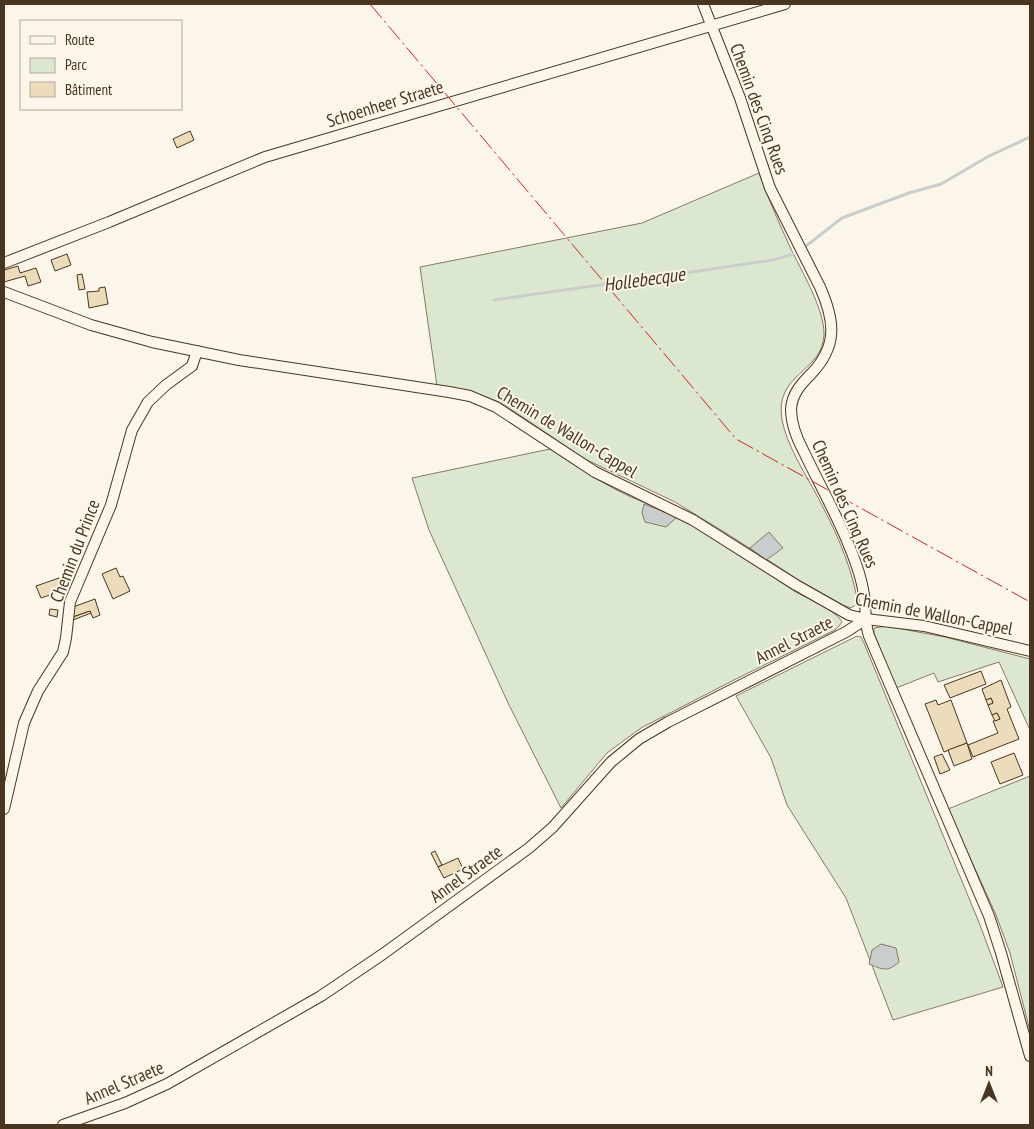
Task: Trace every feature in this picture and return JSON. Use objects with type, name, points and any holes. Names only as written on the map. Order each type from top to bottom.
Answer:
[{"type":"street","name":"Chemin des Cinq Rues","points":[[703,4],[742,104],[770,188],[820,287],[829,312],[831,331],[827,352],[820,365],[795,394],[792,405],[792,416],[797,437],[840,525],[854,560],[863,590],[867,631],[871,642],[991,922],[1030,1056]]},
{"type":"street","name":"Schoenheer Straete","points":[[4,263],[266,157],[785,4]]},
{"type":"street","name":"Chemin de Wallon-Cappel","points":[[4,292],[116,333],[146,341],[239,360],[450,392],[480,400],[515,418],[595,472],[693,520],[787,580],[849,615],[924,626],[1030,651]]},
{"type":"street","name":"Chemin du Prince","points":[[4,809],[27,714],[38,691],[63,652],[70,602],[111,505],[132,430],[148,402],[166,385],[192,366],[197,351]]},
{"type":"street","name":"Annel Straete","points":[[63,1125],[113,1108],[157,1089],[326,992],[383,954],[529,848],[553,827],[612,762],[639,739],[668,722],[846,632],[866,619]]},
{"type":"green space","points":[[759,173],[821,314],[824,335],[821,348],[808,366],[791,382],[785,392],[781,404],[782,420],[791,448],[828,517],[845,557],[857,598],[857,604],[851,608],[802,582],[675,502],[585,459],[503,404],[479,395],[437,386],[420,267],[642,223]]},
{"type":"green space","points":[[550,449],[619,491],[697,526],[794,591],[834,613],[842,622],[835,630],[641,728],[607,753],[561,808],[509,705],[429,530],[412,478]]},
{"type":"green space","points":[[886,626],[945,637],[1030,659],[1030,730],[999,662],[938,682],[934,673],[896,688],[874,633],[874,628]]},
{"type":"green space","points":[[857,636],[861,637],[864,643],[980,925],[1003,987],[893,1020],[846,898],[787,805],[771,758],[736,696]]},
{"type":"green space","points":[[1030,776],[1030,1031],[1010,953],[996,915],[948,809]]},
{"type":"shaded area","points":[[644,504],[677,517],[666,527],[645,522],[642,513]]},
{"type":"shaded area","points":[[769,532],[783,548],[766,560],[750,548]]},
{"type":"shaded area","points":[[881,944],[896,948],[899,962],[891,968],[881,968],[869,964],[872,950]]},
{"type":"building","points":[[190,131],[194,140],[177,148],[173,139]]},
{"type":"building","points":[[67,254],[71,265],[55,271],[51,260]]},
{"type":"building","points":[[18,266],[20,273],[36,268],[41,282],[28,286],[25,276],[4,282],[4,270]]},
{"type":"building","points":[[82,274],[85,289],[79,290],[77,275]]},
{"type":"building","points":[[105,287],[108,304],[89,308],[87,292],[99,291],[99,288]]},
{"type":"building","points":[[116,568],[120,577],[123,576],[130,591],[113,599],[102,574]]},
{"type":"building","points":[[59,578],[64,590],[41,598],[36,586]]},
{"type":"building","points":[[95,599],[100,615],[93,618],[90,611],[73,617],[73,607]]},
{"type":"building","points":[[50,609],[58,610],[57,617],[49,615]]},
{"type":"building","points":[[90,611],[91,613],[73,620],[73,617]]},
{"type":"building","points":[[981,671],[986,684],[950,698],[944,685]]},
{"type":"building","points":[[1001,680],[1011,707],[1007,709],[1019,739],[973,757],[968,745],[998,733],[993,721],[1000,719],[997,713],[992,715],[988,705],[993,703],[991,698],[986,700],[982,689]]},
{"type":"building","points":[[991,698],[993,703],[988,705],[986,700]]},
{"type":"building","points":[[936,700],[938,705],[951,700],[967,743],[944,752],[925,704]]},
{"type":"building","points":[[997,713],[1000,719],[995,721],[992,715]]},
{"type":"building","points":[[967,743],[972,759],[954,766],[948,750]]},
{"type":"building","points":[[1014,753],[1023,775],[1000,784],[991,762]]},
{"type":"building","points":[[942,754],[950,770],[940,774],[934,757]]},
{"type":"building","points":[[435,851],[442,865],[438,867],[431,853]]},
{"type":"building","points":[[458,858],[463,869],[444,878],[438,867]]},
{"type":"waterway","name":"Hollebecque","points":[[806,246],[842,218],[909,193],[941,184],[989,156],[1030,137]]},
{"type":"waterway","name":"Hollebecque","points":[[494,300],[773,260],[793,254]]},
{"type":"power","points":[[370,4],[736,439],[1030,602]]}]
